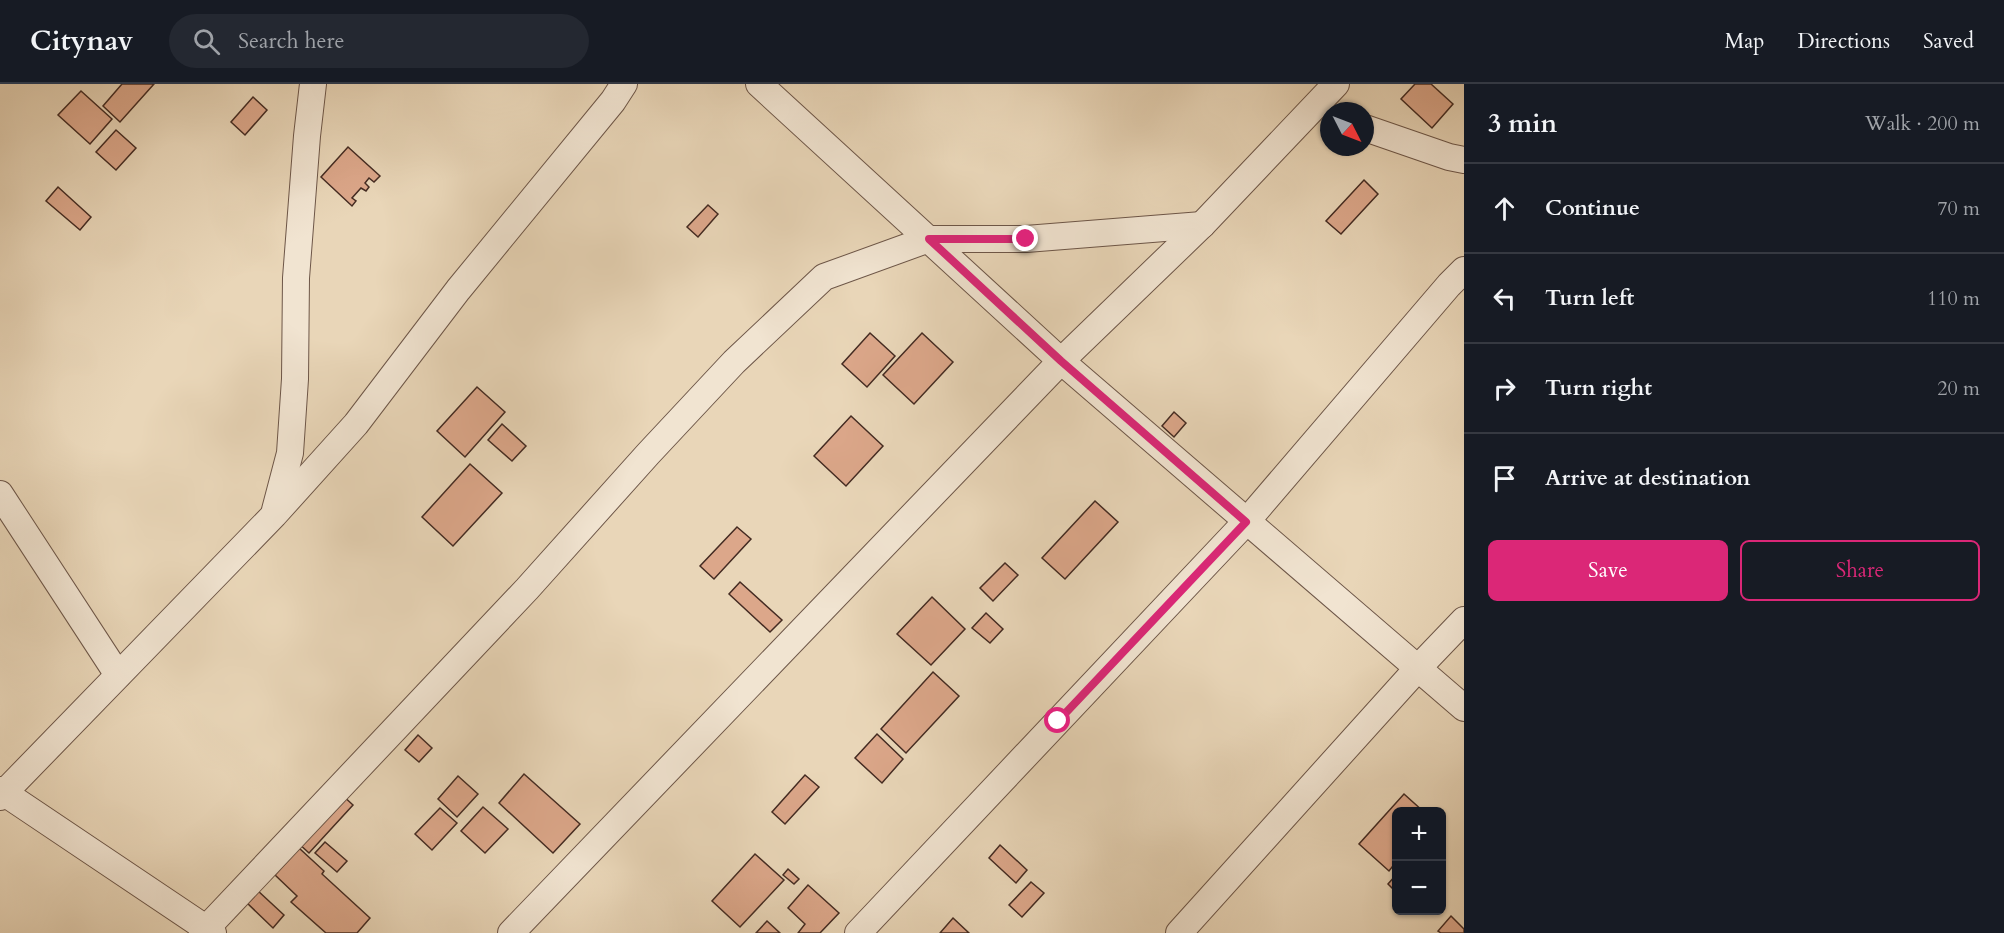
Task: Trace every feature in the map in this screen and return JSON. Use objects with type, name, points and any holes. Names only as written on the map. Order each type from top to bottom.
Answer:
[{"type":"street","points":[[274,515],[290,453],[295,379],[296,278],[313,84]]},
{"type":"street","points":[[624,84],[613,101],[458,290],[356,424],[274,515],[1,794],[208,931],[527,589],[663,437],[734,362],[824,277],[929,239],[1026,239],[1202,225]]},
{"type":"street","points":[[759,84],[1061,361],[1464,708]]},
{"type":"street","points":[[1326,102],[1336,84]]},
{"type":"street","points":[[511,933],[1061,361],[1320,112]]},
{"type":"street","points":[[1374,131],[1464,160]]},
{"type":"street","points":[[858,933],[1246,522],[1464,270]]},
{"type":"street","points":[[0,494],[118,675]]},
{"type":"street","points":[[1179,933],[1464,620]]},
{"type":"building","points":[[122,84],[154,84],[120,122],[103,106]]},
{"type":"building","points":[[1415,84],[1431,84],[1453,104],[1432,128],[1401,99]]},
{"type":"building","points":[[81,91],[112,119],[90,144],[58,115]]},
{"type":"building","points":[[253,97],[267,110],[245,135],[231,122]]},
{"type":"building","points":[[116,130],[136,148],[116,170],[96,152]]},
{"type":"building","points":[[348,147],[380,176],[374,182],[369,178],[365,183],[369,187],[366,191],[361,188],[352,198],[356,201],[352,206],[321,177]]},
{"type":"building","points":[[1364,180],[1378,194],[1341,234],[1326,221]]},
{"type":"building","points":[[58,187],[91,217],[80,230],[46,201]]},
{"type":"building","points":[[708,205],[718,214],[698,237],[687,227]]},
{"type":"building","points":[[870,333],[895,356],[867,387],[842,364]]},
{"type":"building","points":[[922,333],[953,362],[914,404],[883,375]]},
{"type":"building","points":[[477,387],[505,412],[465,457],[437,431]]},
{"type":"building","points":[[1174,412],[1186,423],[1174,437],[1162,426]]},
{"type":"building","points":[[851,416],[883,446],[846,486],[814,456]]},
{"type":"building","points":[[502,424],[526,446],[512,461],[488,440]]},
{"type":"building","points":[[470,464],[502,493],[453,546],[422,517]]},
{"type":"building","points":[[1095,501],[1118,522],[1065,579],[1042,558]]},
{"type":"building","points":[[737,527],[751,539],[714,579],[700,566]]},
{"type":"building","points":[[1005,563],[1018,575],[993,601],[980,588]]},
{"type":"building","points":[[740,582],[782,620],[770,632],[729,594]]},
{"type":"building","points":[[932,597],[965,629],[931,665],[897,634]]},
{"type":"building","points":[[986,613],[1003,629],[990,643],[972,628]]},
{"type":"building","points":[[933,672],[959,696],[906,753],[881,729]]},
{"type":"building","points":[[877,734],[903,759],[882,783],[855,758]]},
{"type":"building","points":[[418,735],[432,748],[419,762],[405,750]]},
{"type":"building","points":[[524,774],[580,824],[553,853],[499,803]]},
{"type":"building","points":[[805,775],[819,787],[785,824],[772,812]]},
{"type":"building","points":[[458,776],[478,794],[457,817],[438,799]]},
{"type":"building","points":[[341,794],[353,805],[309,853],[297,842]]},
{"type":"building","points":[[1404,794],[1418,807],[1392,807]]},
{"type":"building","points":[[483,807],[508,829],[485,853],[461,831]]},
{"type":"building","points":[[1392,807],[1392,867],[1389,871],[1359,844]]},
{"type":"building","points":[[440,808],[457,823],[432,850],[415,834]]},
{"type":"building","points":[[325,842],[347,861],[337,872],[315,853]]},
{"type":"building","points":[[1000,845],[1027,870],[1016,883],[989,858]]},
{"type":"building","points":[[299,848],[324,871],[322,874],[370,918],[357,933],[326,933],[291,902],[297,896],[275,875]]},
{"type":"building","points":[[755,854],[784,880],[740,927],[712,901]]},
{"type":"building","points":[[788,869],[799,879],[794,884],[783,875]]},
{"type":"building","points":[[1031,882],[1044,893],[1022,917],[1009,905]]},
{"type":"building","points":[[808,885],[839,913],[820,933],[798,933],[805,924],[788,908]]},
{"type":"building","points":[[257,890],[284,915],[273,928],[246,902]]},
{"type":"building","points":[[1451,916],[1464,929],[1464,933],[1438,931]]},
{"type":"building","points":[[953,918],[969,933],[940,933]]},
{"type":"building","points":[[767,921],[780,933],[756,933]]},
{"type":"route","points":[[1026,239],[929,239],[1061,361],[1246,522],[1058,721]]}]
